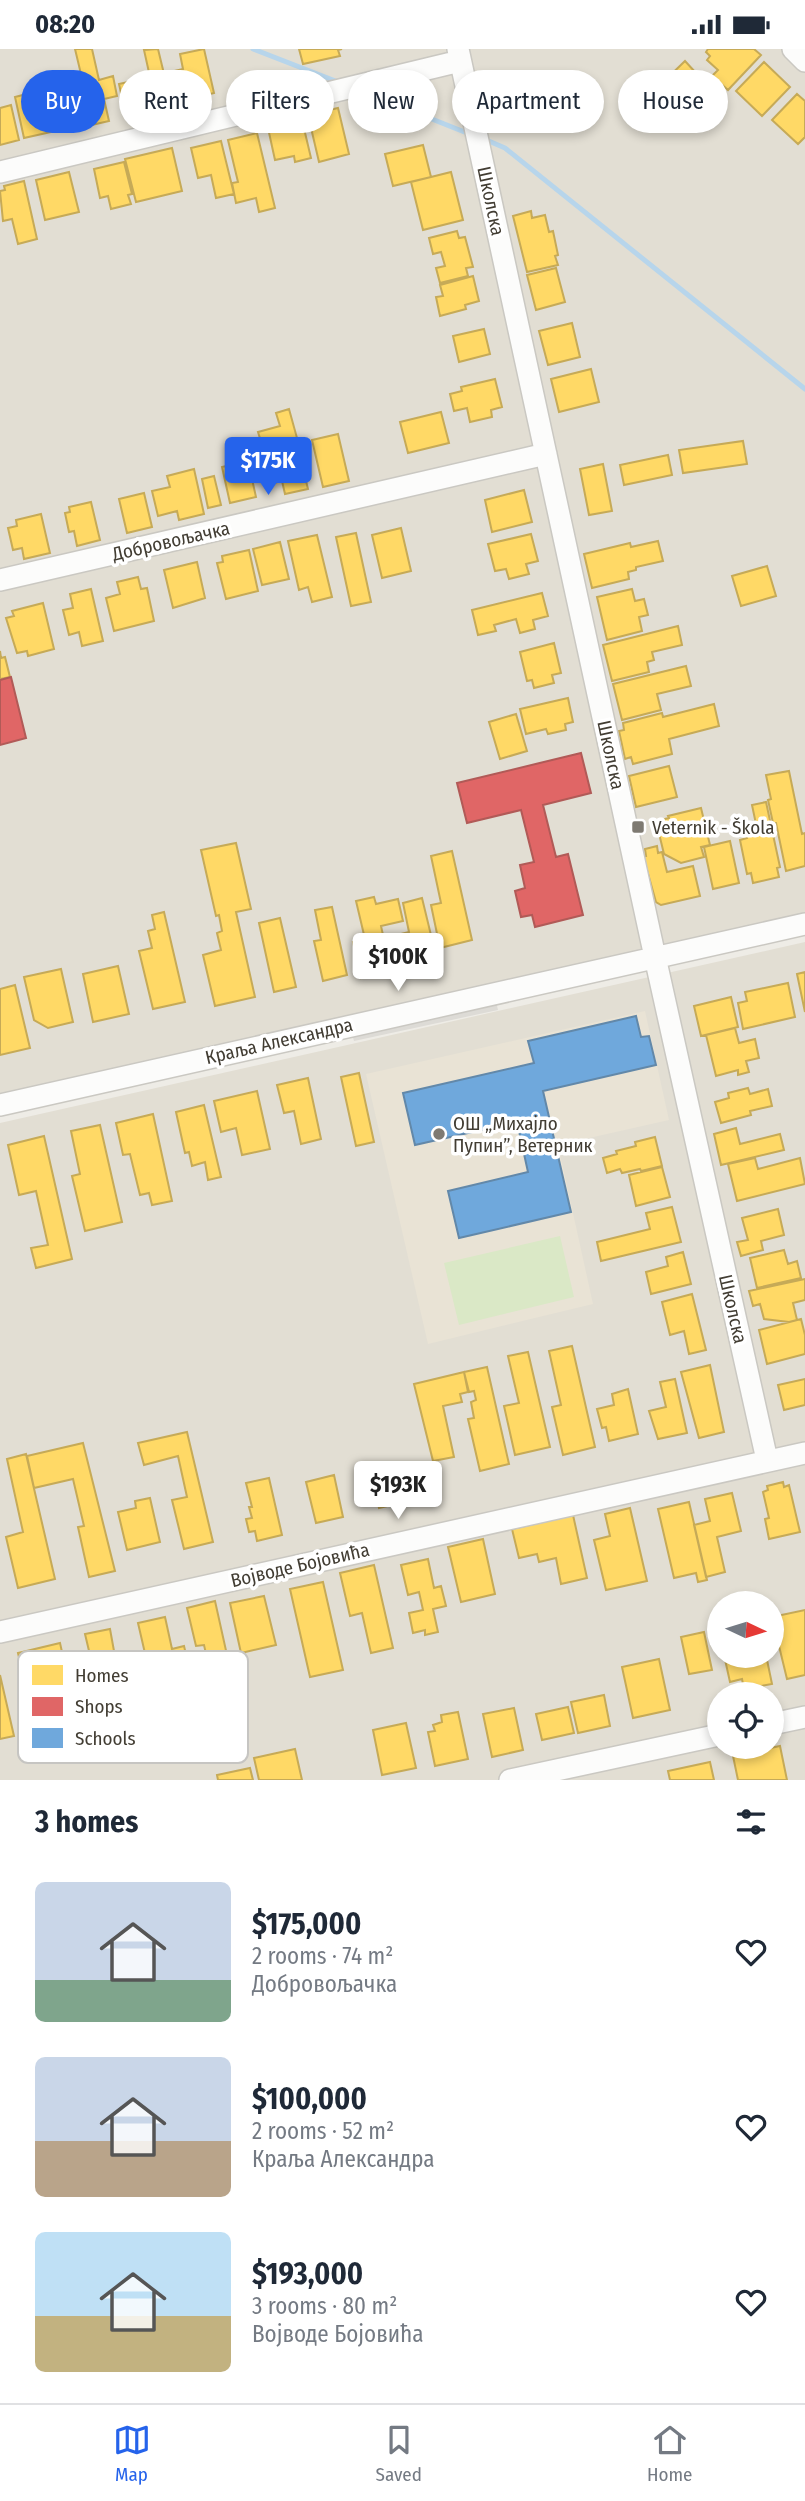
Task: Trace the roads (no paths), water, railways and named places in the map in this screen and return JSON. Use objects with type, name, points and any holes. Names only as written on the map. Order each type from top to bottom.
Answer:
[{"type":"street","points":[[793,49],[805,61]]},
{"type":"street","points":[[0,172],[365,84],[459,55]]},
{"type":"street","name":"Школска","points":[[459,55],[767,1461]]},
{"type":"street","name":"Добровољачка","points":[[0,580],[546,454]]},
{"type":"street","name":"Краља Александра","points":[[0,1105],[805,924]]},
{"type":"street","name":"Војводе Бојовића","points":[[0,1632],[805,1453]]},
{"type":"street","points":[[784,1721],[805,1717]]},
{"type":"street","points":[[510,1780],[707,1738]]},
{"type":"waterway","points":[[253,49],[338,82]]},
{"type":"waterway","points":[[438,121],[472,135]]},
{"type":"waterway","points":[[484,139],[505,148],[805,389]]},
{"type":"place","name":"Veternik - Škola","points":[[638,827]]},
{"type":"place","name":"ОШ „Михајло Пупин”, Ветерник","points":[[439,1134]]}]
